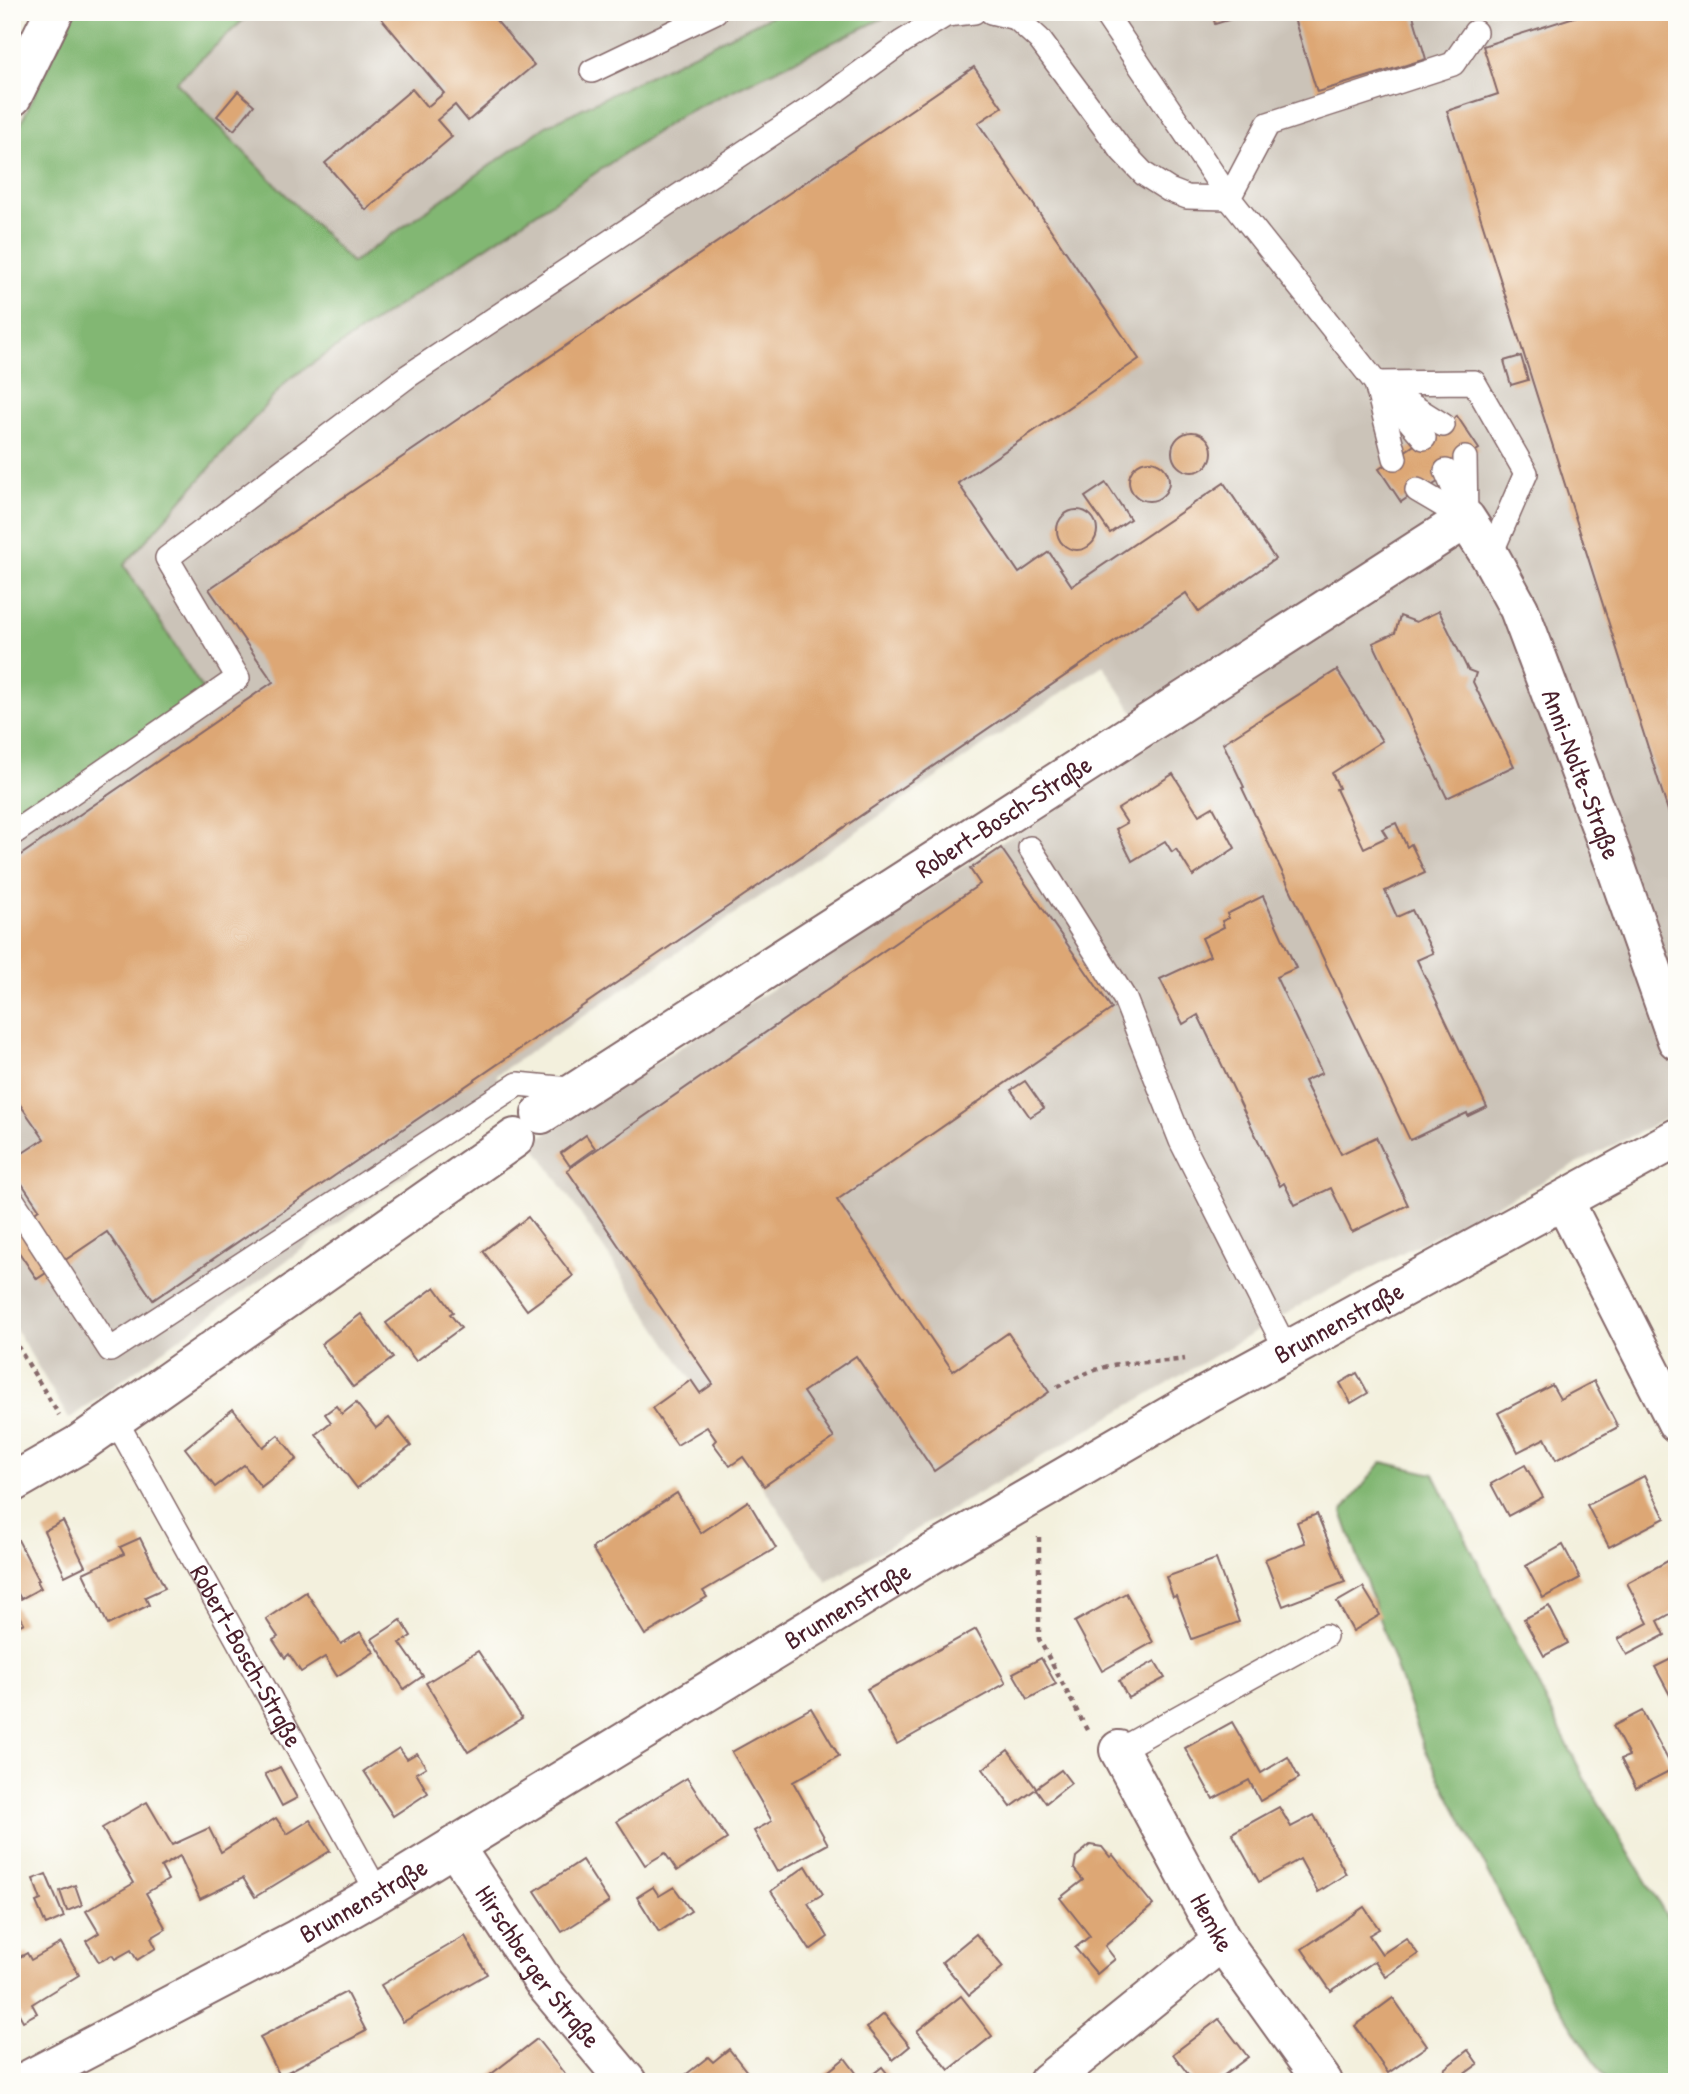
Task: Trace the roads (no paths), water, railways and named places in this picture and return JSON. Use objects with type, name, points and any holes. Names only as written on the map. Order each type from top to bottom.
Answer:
[{"type":"street","points":[[12,97],[54,12]]},
{"type":"street","name":"Anni-Nolte-Straße","points":[[1466,519],[1519,609],[1615,864],[1677,1040]]},
{"type":"street","name":"Robert-Bosch-Straße","points":[[12,1483],[78,1445],[579,1090],[1466,519]]},
{"type":"street","name":"Brunnenstraße","points":[[24,2082],[297,1940],[932,1554],[1203,1396],[1677,1138]]},
{"type":"street","points":[[1564,1201],[1666,1379],[1677,1423]]},
{"type":"street","name":"Hemke","points":[[1119,1750],[1222,1941],[1323,2082]]},
{"type":"street","name":"Hirschberger Straße","points":[[454,1846],[545,1984],[627,2082]]},
{"type":"street","points":[[1048,2082],[1222,1941]]},
{"type":"lane","points":[[592,71],[715,12]]},
{"type":"lane","points":[[12,834],[238,678],[167,558],[408,376],[827,98],[902,42],[946,15],[974,12]]},
{"type":"lane","points":[[991,12],[1016,18],[1039,39],[1122,151],[1144,174],[1169,190],[1187,197],[1228,198]]},
{"type":"lane","points":[[1104,12],[1228,198],[1376,383],[1424,438]]},
{"type":"lane","points":[[1228,198],[1268,124],[1453,64],[1475,32]]},
{"type":"lane","points":[[1376,383],[1474,382],[1526,474],[1490,556]]},
{"type":"lane","points":[[1376,383],[1443,425]]},
{"type":"lane","points":[[1376,383],[1395,458]]},
{"type":"lane","points":[[1455,465],[1466,519]]},
{"type":"lane","points":[[1417,490],[1466,519]]},
{"type":"lane","points":[[1030,848],[1125,999],[1181,1141],[1287,1351]]},
{"type":"lane","points":[[12,1199],[110,1350],[518,1084],[579,1090]]},
{"type":"lane","name":"Robert-Bosch-Straße","points":[[115,1419],[378,1893]]},
{"type":"lane","points":[[1119,1750],[1325,1636]]}]
